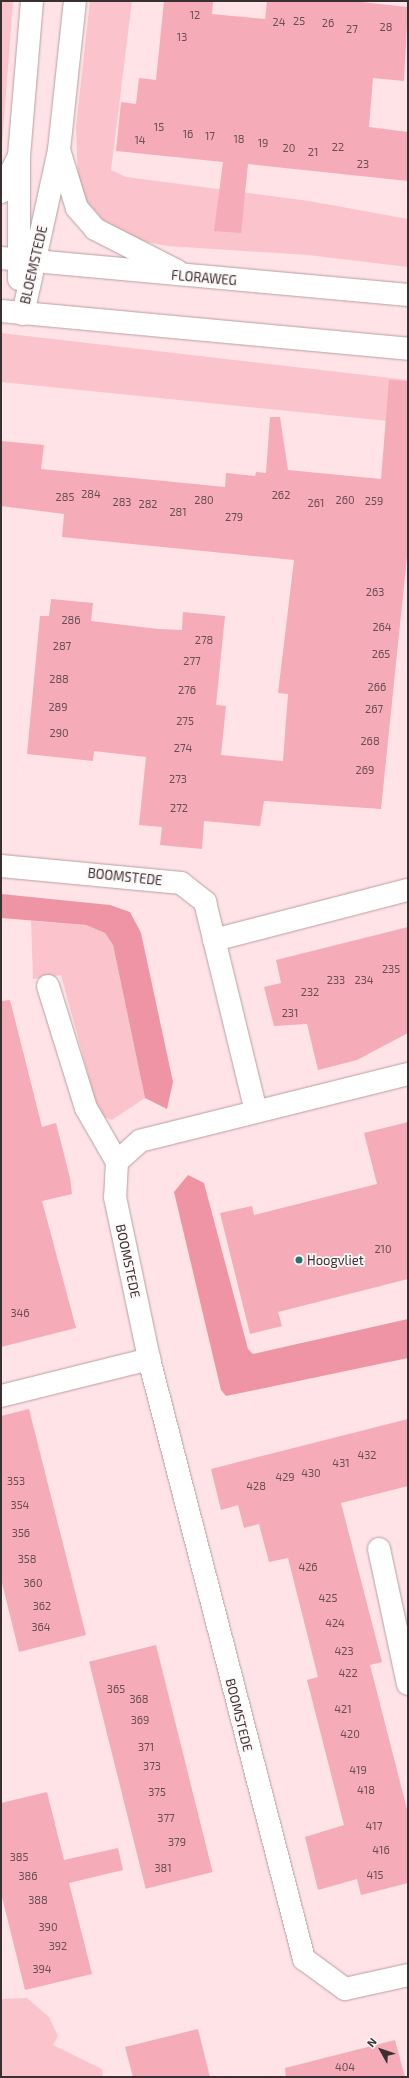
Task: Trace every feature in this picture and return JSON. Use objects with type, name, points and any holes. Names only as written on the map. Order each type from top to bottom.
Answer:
[{"type":"street","name":"BLOEMSTEDE","points":[[23,314],[18,259],[19,156],[32,1]]},
{"type":"street","name":"BLOEMSTEDE","points":[[18,259],[59,150],[75,1]]},
{"type":"street","points":[[59,150],[77,208],[94,229],[187,276]]},
{"type":"street","points":[[1,192],[19,156]]},
{"type":"street","name":"FLORAWEG","points":[[18,259],[187,276],[408,295]]},
{"type":"street","points":[[1,311],[408,349]]},
{"type":"street","name":"BOOMSTEDE","points":[[1,866],[181,883],[204,902],[256,1111]]},
{"type":"street","points":[[214,940],[408,890]]},
{"type":"street","points":[[48,986],[86,1108],[117,1162],[140,1141],[408,1074]]},
{"type":"street","name":"BOOMSTEDE","points":[[117,1162],[115,1197],[149,1359],[304,1960],[345,1989],[408,1975]]},
{"type":"street","points":[[1,1396],[149,1359]]},
{"type":"street","points":[[379,1549],[408,1684]]},
{"type":"shaded area","points":[[1,1],[13,1],[1,158]]},
{"type":"shaded area","points":[[90,1],[132,1],[111,170],[126,177],[309,201],[408,219],[408,267],[308,255],[168,246],[140,241],[108,227],[90,209],[78,180],[76,127]]},
{"type":"shaded area","points":[[1,333],[408,380],[408,423],[1,382]]},
{"type":"shaded area","points":[[1,894],[110,905],[130,912],[141,933],[173,1082],[167,1109],[145,1098],[113,945],[105,933],[86,925],[1,918]]},
{"type":"shaded area","points":[[31,921],[86,925],[105,933],[113,945],[145,1098],[112,1120],[99,1115],[61,975],[33,979]]},
{"type":"shaded area","points":[[188,1175],[204,1183],[248,1349],[253,1354],[408,1319],[408,1358],[226,1396],[221,1390],[174,1192]]},
{"type":"shaded area","points":[[27,1998],[49,2017],[58,2036],[53,2045],[102,2069],[103,2077],[1,2077],[1,1999]]},
{"type":"building","points":[[164,1],[213,1],[212,14],[265,19],[267,1],[352,1],[408,7],[404,81],[373,78],[369,127],[408,132],[408,181],[248,164],[241,233],[214,231],[223,162],[116,151],[121,102],[136,104],[139,78],[156,80]]},
{"type":"building","points":[[389,380],[408,381],[408,547],[381,809],[264,801],[260,826],[204,821],[202,849],[160,845],[162,827],[139,825],[146,757],[94,751],[93,761],[27,754],[40,616],[49,616],[51,599],[93,603],[91,621],[158,629],[182,630],[183,612],[225,616],[216,705],[226,706],[221,755],[283,761],[288,694],[278,693],[294,560],[62,537],[64,514],[1,506],[1,441],[44,445],[41,469],[225,487],[226,473],[255,476],[256,472],[266,473],[270,417],[280,417],[288,470],[381,479]]},
{"type":"building","points":[[408,927],[408,1033],[357,1060],[318,1070],[307,1024],[274,1026],[264,987],[281,983],[276,960]]},
{"type":"building","points":[[10,1000],[42,1127],[56,1123],[70,1178],[72,1194],[42,1201],[76,1328],[1,1347],[1,1001]]},
{"type":"building","points":[[408,1122],[408,1279],[278,1312],[282,1326],[250,1334],[220,1213],[252,1206],[254,1215],[377,1184],[364,1133]]},
{"type":"building","points":[[29,1409],[86,1635],[19,1652],[1,1579],[1,1416]]},
{"type":"building","points":[[408,1419],[408,1486],[341,1503],[382,1662],[370,1665],[408,1813],[408,1883],[361,1895],[357,1879],[318,1890],[305,1837],[344,1825],[307,1680],[318,1677],[288,1558],[269,1562],[259,1524],[244,1528],[238,1505],[221,1510],[211,1469]]},
{"type":"building","points":[[156,1645],[213,1872],[146,1889],[89,1662]]},
{"type":"building","points":[[47,1792],[64,1860],[118,1848],[123,1870],[69,1883],[92,1974],[25,1990],[1,1893],[1,1803]]},
{"type":"building","points":[[198,2029],[210,2077],[133,2077],[125,2047]]},
{"type":"building","points":[[395,2040],[405,2077],[286,2077],[285,2068]]},
{"type":"place","name":"Hoogvliet","points":[[299,1260]]}]
